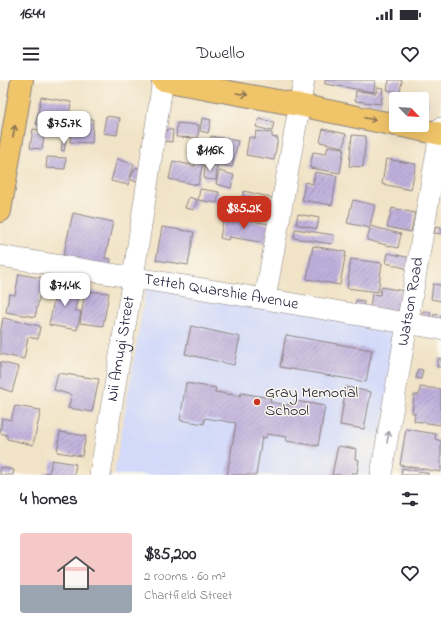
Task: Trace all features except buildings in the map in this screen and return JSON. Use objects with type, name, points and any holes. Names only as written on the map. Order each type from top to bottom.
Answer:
[{"type":"main road","points":[[0,211],[22,80]]},
{"type":"main road","points":[[163,80],[389,123]]},
{"type":"main road","points":[[429,130],[441,132]]},
{"type":"street","name":"Nii Amugi Street","points":[[100,475],[133,278],[163,80]]},
{"type":"street","points":[[265,299],[304,80]]},
{"type":"street","name":"Watson Road","points":[[381,475],[441,132]]},
{"type":"street","name":"Tetteh Quarshie Avenue","points":[[0,256],[441,329]]},
{"type":"shaded area","name":"Gray Memorial School","points":[[147,282],[401,328],[374,475],[114,475]]},
{"type":"place","name":"Gray Memorial School","points":[[257,402]]}]
